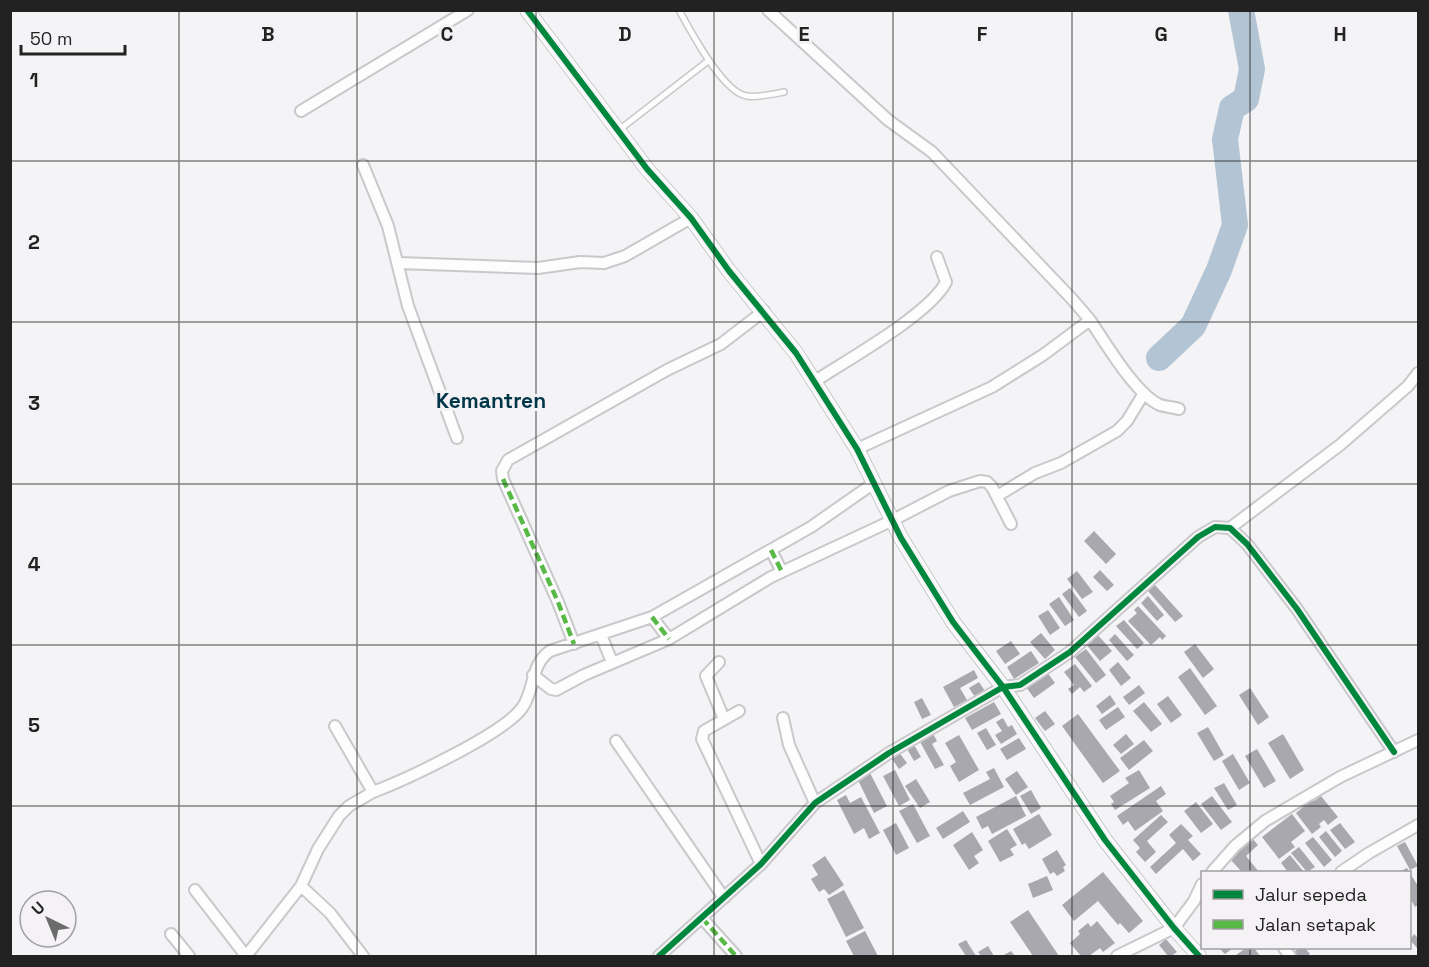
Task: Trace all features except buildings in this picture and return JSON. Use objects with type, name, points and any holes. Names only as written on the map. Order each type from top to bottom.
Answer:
[{"type":"street","points":[[301,111],[468,10]]},
{"type":"street","points":[[527,10],[617,131],[691,218],[729,271],[764,311],[815,381],[856,449],[891,521],[953,622],[1003,687],[1105,840],[1199,957]]},
{"type":"street","points":[[768,10],[888,120],[932,152],[1072,298],[1144,393],[1159,405],[1179,409]]},
{"type":"street","points":[[363,165],[388,226],[408,306],[457,438]]},
{"type":"street","points":[[399,263],[538,268],[580,262],[604,263],[625,256],[691,218]]},
{"type":"street","points":[[815,381],[904,323],[942,290],[946,282],[937,257]]},
{"type":"street","points":[[574,644],[558,602],[503,479],[503,466],[508,460],[631,390],[720,344],[764,311]]},
{"type":"street","points":[[856,449],[992,387],[1043,355],[1090,320]]},
{"type":"street","points":[[1230,528],[1340,445],[1408,386],[1419,373]]},
{"type":"street","points":[[997,496],[1035,473],[1061,463],[1117,430],[1127,421],[1144,393]]},
{"type":"street","points":[[537,678],[551,689],[556,690],[612,660],[666,636],[780,569],[891,521],[949,491],[980,481],[987,482],[992,487],[1011,524]]},
{"type":"street","points":[[195,890],[246,956],[303,888],[318,849],[339,816],[349,806],[373,792],[404,779],[482,737],[510,719],[525,702],[537,678],[544,656],[550,651],[603,639],[653,619],[772,553],[811,527],[878,492]]},
{"type":"street","points":[[661,956],[761,864],[815,803],[889,753],[1003,687],[1020,685],[1070,652],[1198,537],[1215,527],[1230,528],[1247,544],[1297,609],[1394,752]]},
{"type":"street","points":[[772,553],[780,569]]},
{"type":"street","points":[[653,619],[666,636]]},
{"type":"street","points":[[603,639],[612,660]]},
{"type":"street","points":[[719,662],[706,676],[724,719]]},
{"type":"street","points":[[739,711],[704,731],[702,740],[761,864]]},
{"type":"street","points":[[783,718],[786,738],[815,803]]},
{"type":"street","points":[[334,726],[373,792]]},
{"type":"street","points":[[1214,871],[1235,846],[1265,821],[1340,777],[1419,740]]},
{"type":"street","points":[[616,741],[724,898]]},
{"type":"street","points":[[1344,871],[1369,853],[1419,825]]},
{"type":"street","points":[[303,888],[344,930],[363,957]]},
{"type":"street","points":[[1117,957],[1174,928],[1201,888]]},
{"type":"street","points":[[702,918],[736,957]]},
{"type":"street","points":[[171,934],[189,957]]},
{"type":"lane","points":[[679,10],[708,61],[734,90],[746,96],[784,92]]},
{"type":"lane","points":[[617,131],[708,61]]},
{"type":"waterway","points":[[1159,358],[1193,326],[1219,270],[1235,225],[1225,139],[1232,108],[1246,99],[1252,69],[1241,10]]},
{"type":"marked path","points":[[503,479],[558,602],[574,644]]},
{"type":"marked path","points":[[771,550],[782,572]]},
{"type":"marked path","points":[[652,617],[669,639]]},
{"type":"marked path","points":[[702,918],[736,956]]},
{"type":"cycle path","points":[[527,10],[647,169],[691,218],[729,271],[796,353],[857,449],[901,538],[953,622],[1003,687],[1105,840],[1199,956]]},
{"type":"cycle path","points":[[659,956],[761,864],[815,803],[889,753],[1003,687],[1020,685],[1070,652],[1198,537],[1215,527],[1230,528],[1247,544],[1297,609],[1394,752]]},
{"type":"district","name":"Kemantren","points":[[491,400]]}]
